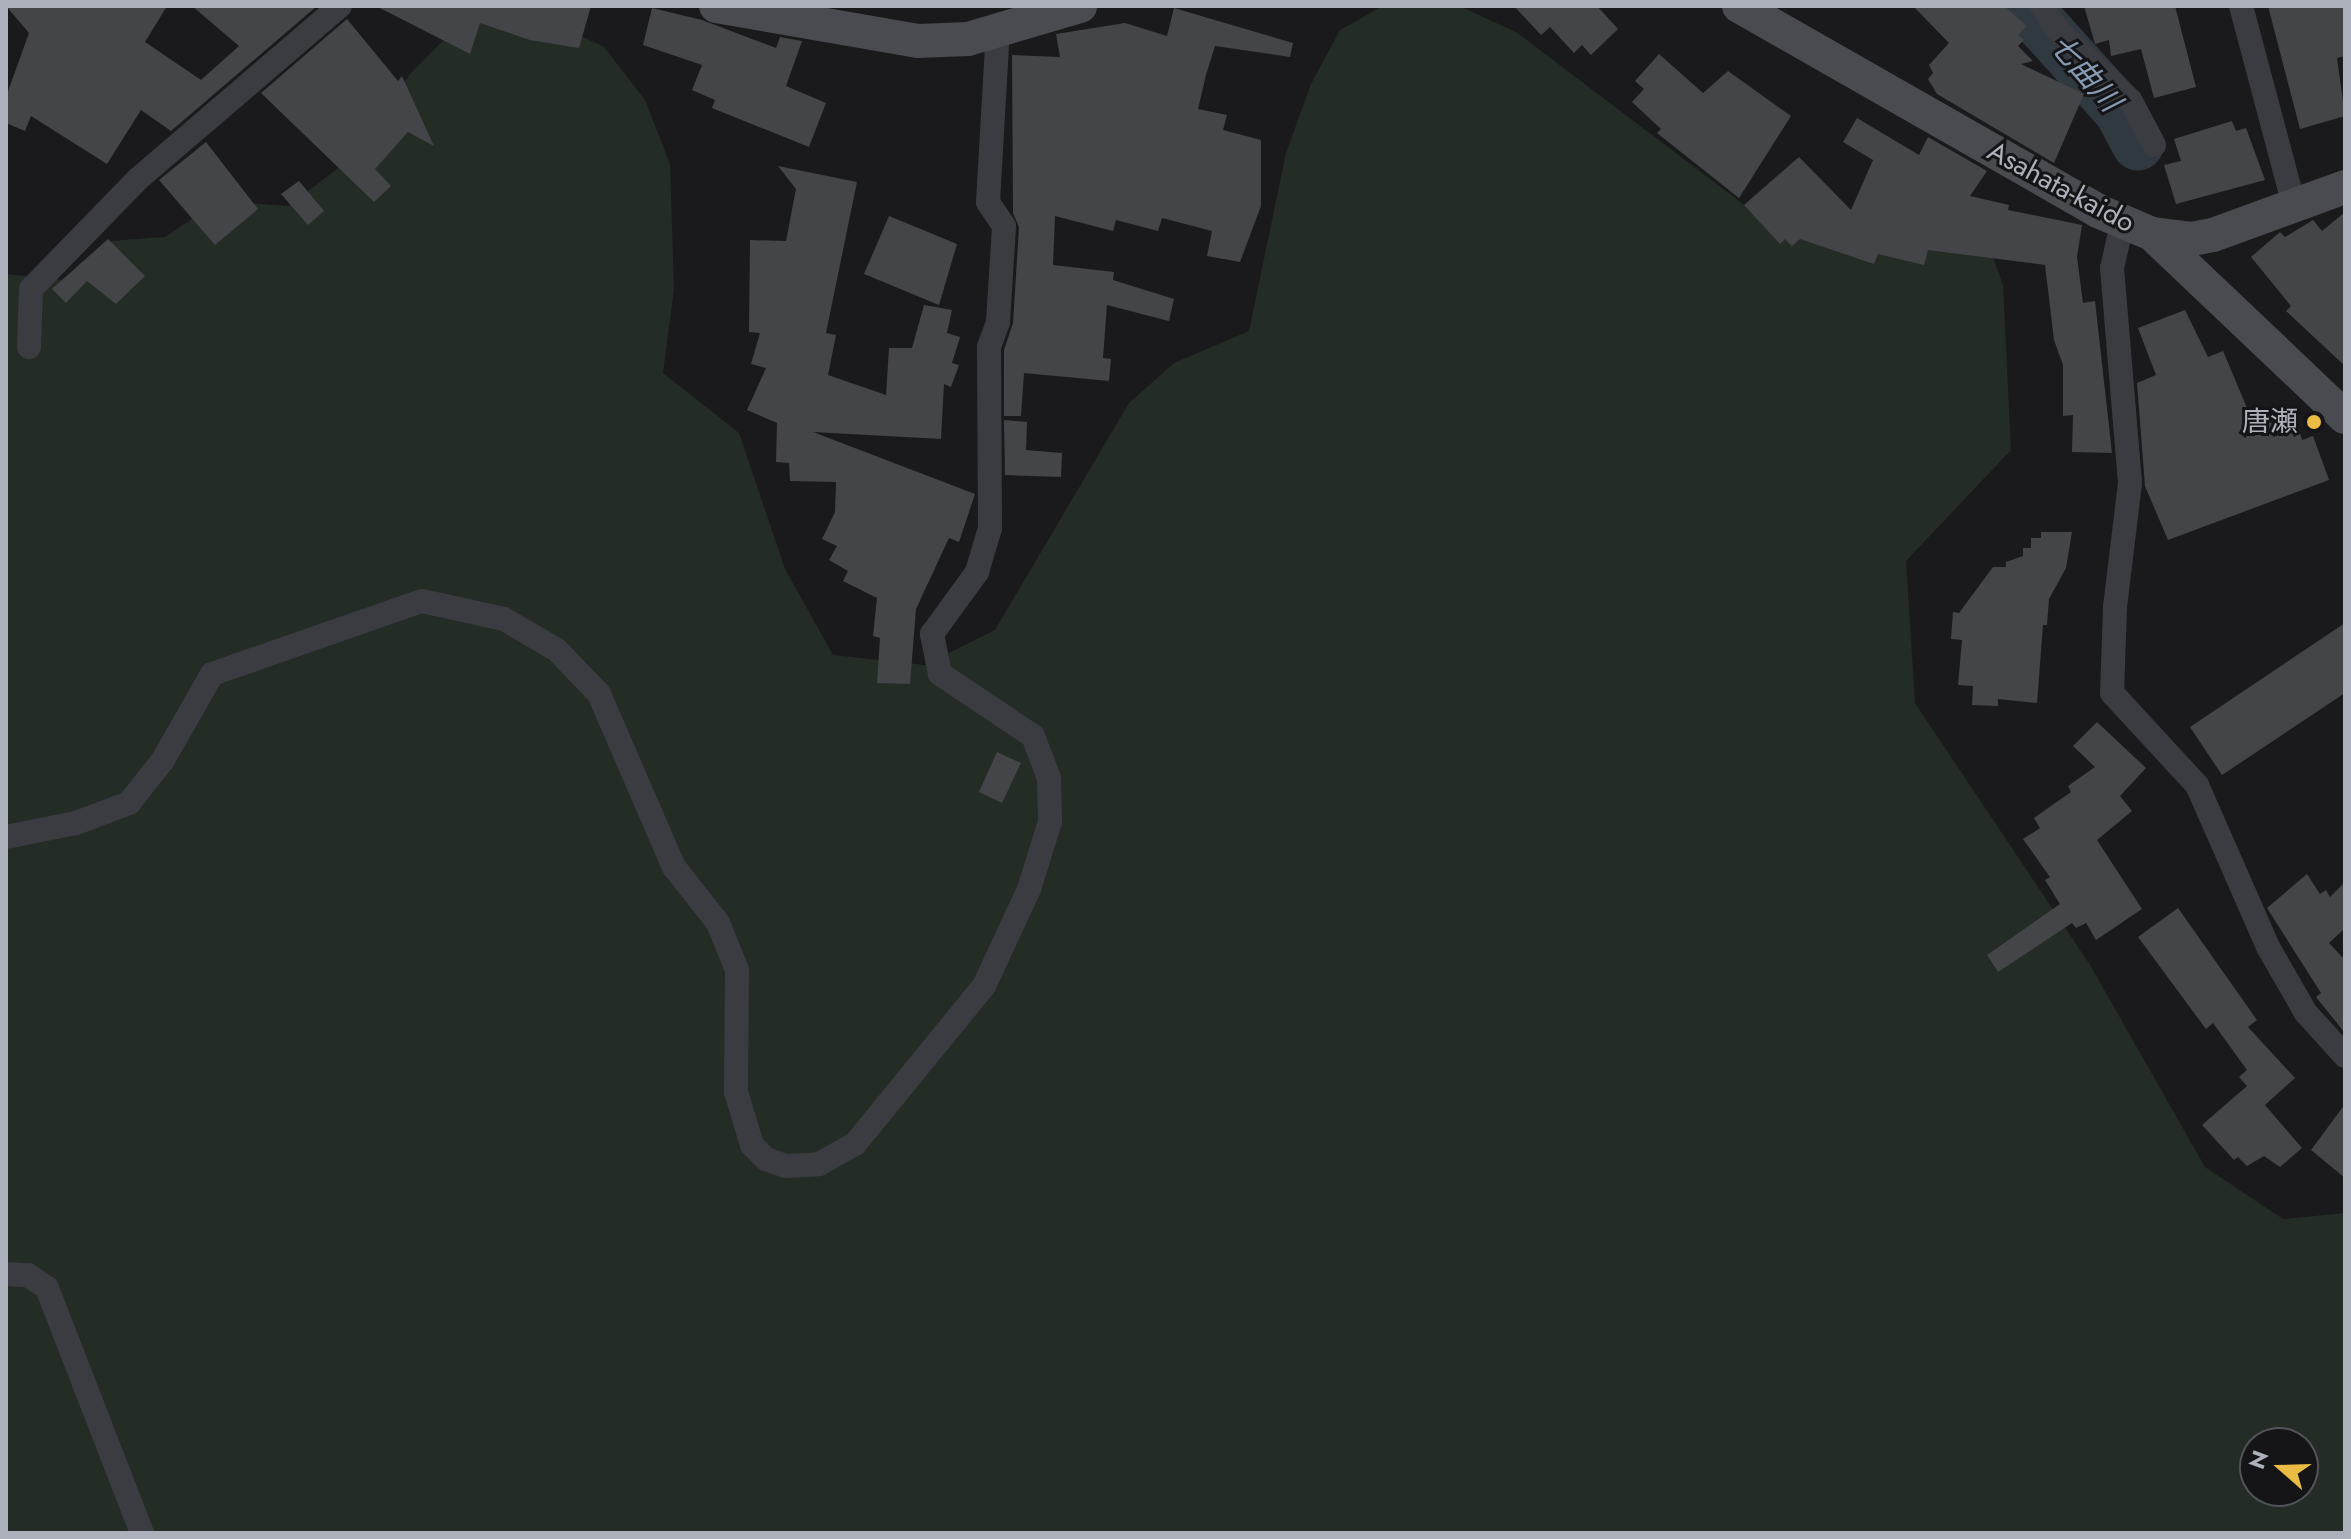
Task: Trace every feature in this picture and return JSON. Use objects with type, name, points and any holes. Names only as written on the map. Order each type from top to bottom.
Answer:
[{"type":"street","points":[[29,347],[31,289],[138,179],[340,6]]},
{"type":"street","points":[[716,6],[918,41],[968,39],[1080,6]]},
{"type":"street","name":"Asahata-kaido","points":[[1739,6],[1774,16],[2137,229],[2345,417]]},
{"type":"street","points":[[2042,6],[2057,29],[2130,100],[2154,145]]},
{"type":"street","points":[[2241,6],[2294,205]]},
{"type":"street","points":[[6,837],[76,823],[129,803],[163,760],[212,674],[422,601],[504,619],[557,650],[599,694],[674,867],[718,923],[737,970],[736,1092],[752,1145],[766,1159],[785,1166],[819,1164],[855,1144],[984,986],[1029,889],[1050,822],[1049,778],[1033,736],[940,674],[932,634],[977,572],[990,528],[989,347],[998,322],[1004,226],[988,202],[998,30]]},
{"type":"street","points":[[2345,187],[2213,235],[2192,239],[2137,229],[2112,268],[2130,483],[2115,607],[2112,693],[2197,785],[2268,947],[2306,1013],[2345,1056]]},
{"type":"street","points":[[6,1274],[28,1275],[47,1288],[77,1376],[142,1533]]},
{"type":"shaded area","points":[[1383,6],[1459,6],[1516,32],[1747,207],[1986,238],[2003,285],[2011,450],[1906,561],[1915,703],[2090,965],[2205,1167],[2283,1219],[2345,1213],[2345,1533],[6,1533],[6,274],[71,281],[110,241],[165,237],[219,201],[289,206],[351,158],[410,74],[460,23],[548,20],[604,47],[645,100],[670,164],[674,289],[663,373],[739,433],[785,569],[833,655],[925,665],[995,630],[1129,403],[1174,363],[1249,331],[1286,153],[1311,84],[1340,30]]},
{"type":"building","points":[[6,6],[167,6],[145,42],[201,80],[239,46],[192,6],[317,6],[171,131],[141,110],[107,164],[31,116],[25,131],[6,123],[6,97],[29,33]]},
{"type":"building","points":[[376,6],[591,6],[579,48],[530,40],[480,23],[470,54]]},
{"type":"building","points":[[1514,6],[1597,6],[1618,29],[1591,55],[1582,45],[1574,53],[1550,27],[1541,35]]},
{"type":"building","points":[[1913,6],[2004,6],[2027,26],[2018,35],[2024,40],[2018,46],[2033,61],[2021,64],[2084,94],[2054,163],[1937,94],[1928,79],[1933,73],[1929,65],[1949,43]]},
{"type":"building","points":[[2084,6],[2175,6],[2196,87],[2154,98],[2141,49],[2111,56],[2109,40],[2095,44]]},
{"type":"building","points":[[2268,6],[2345,6],[2345,56],[2337,58],[2345,116],[2300,129]]},
{"type":"building","points":[[652,8],[702,20],[776,48],[780,37],[802,41],[786,86],[826,103],[809,147],[712,108],[715,100],[692,90],[702,65],[643,45]]},
{"type":"building","points":[[1174,8],[1293,43],[1290,57],[1215,46],[1206,75],[1198,109],[1227,115],[1223,130],[1261,140],[1261,206],[1240,262],[1207,256],[1212,231],[1162,218],[1158,231],[1116,220],[1113,231],[1055,216],[1053,265],[1114,272],[1113,280],[1174,299],[1169,321],[1107,305],[1103,358],[1111,359],[1109,381],[1024,373],[1021,416],[1004,416],[1004,350],[1013,323],[1019,227],[1013,213],[1012,55],[1060,57],[1056,34],[1125,23],[1167,36]]},
{"type":"building","points":[[347,19],[398,81],[402,76],[434,146],[408,132],[375,169],[391,186],[374,202],[261,93]]},
{"type":"building","points":[[1659,54],[1703,93],[1728,71],[1791,116],[1739,198],[1657,133],[1661,129],[1632,102],[1644,89],[1635,81]]},
{"type":"building","points":[[1857,118],[1919,155],[1928,137],[1987,171],[1970,196],[2009,205],[2008,210],[2082,225],[2077,257],[2083,303],[2095,301],[2112,453],[2072,452],[2073,415],[2063,416],[2063,365],[2054,340],[2045,265],[1928,250],[1924,265],[1878,254],[1874,264],[1800,239],[1792,246],[1785,239],[1780,244],[1744,205],[1799,157],[1851,210],[1873,160],[1843,142]]},
{"type":"building","points":[[2232,121],[2236,131],[2246,128],[2265,180],[2176,204],[2164,165],[2181,161],[2174,139]]},
{"type":"building","points":[[206,142],[258,209],[215,245],[159,180]]},
{"type":"building","points":[[778,166],[857,182],[826,333],[836,335],[828,375],[886,395],[889,348],[912,348],[924,305],[952,310],[947,333],[960,337],[952,363],[959,365],[951,387],[944,384],[941,439],[813,432],[975,494],[959,542],[949,538],[916,609],[910,684],[877,683],[880,638],[873,636],[877,598],[843,581],[848,571],[829,560],[837,546],[822,539],[835,512],[836,482],[790,481],[789,463],[776,462],[777,423],[747,410],[766,368],[751,364],[760,333],[749,332],[750,240],[786,241],[796,189]]},
{"type":"building","points":[[299,181],[324,211],[308,225],[281,194]]},
{"type":"building","points":[[2345,212],[2345,366],[2286,311],[2291,306],[2251,257],[2280,232],[2285,237],[2313,220],[2322,231]]},
{"type":"building","points":[[889,216],[957,244],[939,305],[864,274]]},
{"type":"building","points":[[108,239],[145,276],[116,304],[87,281],[66,303],[52,289]]},
{"type":"building","points":[[2185,310],[2208,357],[2223,351],[2253,422],[2294,410],[2302,440],[2313,436],[2329,480],[2168,540],[2145,486],[2137,383],[2156,375],[2138,328]]},
{"type":"building","points":[[1004,420],[1027,422],[1026,450],[1062,453],[1061,477],[1005,475]]},
{"type":"building","points":[[2041,532],[2072,532],[2066,568],[2049,599],[2047,625],[2043,625],[2037,703],[1998,699],[1998,706],[1972,705],[1973,686],[1958,685],[1962,640],[1951,639],[1953,612],[1959,613],[1993,567],[2006,567],[2006,562],[2023,556],[2023,548],[2031,548],[2031,538],[2041,538]]},
{"type":"building","points":[[2345,623],[2345,693],[2222,775],[2190,727]]},
{"type":"building","points":[[2097,722],[2146,768],[2120,796],[2132,811],[2097,840],[2142,909],[2096,940],[2086,923],[2076,928],[2072,923],[1998,972],[1987,955],[2060,904],[2045,880],[2050,877],[2023,839],[2040,828],[2034,818],[2071,792],[2068,786],[2095,767],[2073,746]]},
{"type":"building","points":[[997,752],[1021,763],[1002,803],[979,792]]},
{"type":"building","points":[[2307,874],[2320,894],[2326,890],[2330,897],[2345,882],[2345,928],[2329,943],[2345,960],[2345,1033],[2316,997],[2321,993],[2267,908]]},
{"type":"building","points":[[2178,908],[2257,1020],[2248,1027],[2295,1078],[2265,1105],[2302,1148],[2280,1167],[2264,1156],[2247,1166],[2238,1157],[2234,1160],[2202,1125],[2247,1086],[2239,1077],[2247,1070],[2213,1023],[2206,1029],[2138,937]]},
{"type":"building","points":[[2345,1104],[2345,1178],[2311,1150]]},
{"type":"waterway","name":"七曲川","points":[[2025,6],[2120,111],[2138,145]]},
{"type":"place","name":"唐瀬","points":[[2314,422]]}]
